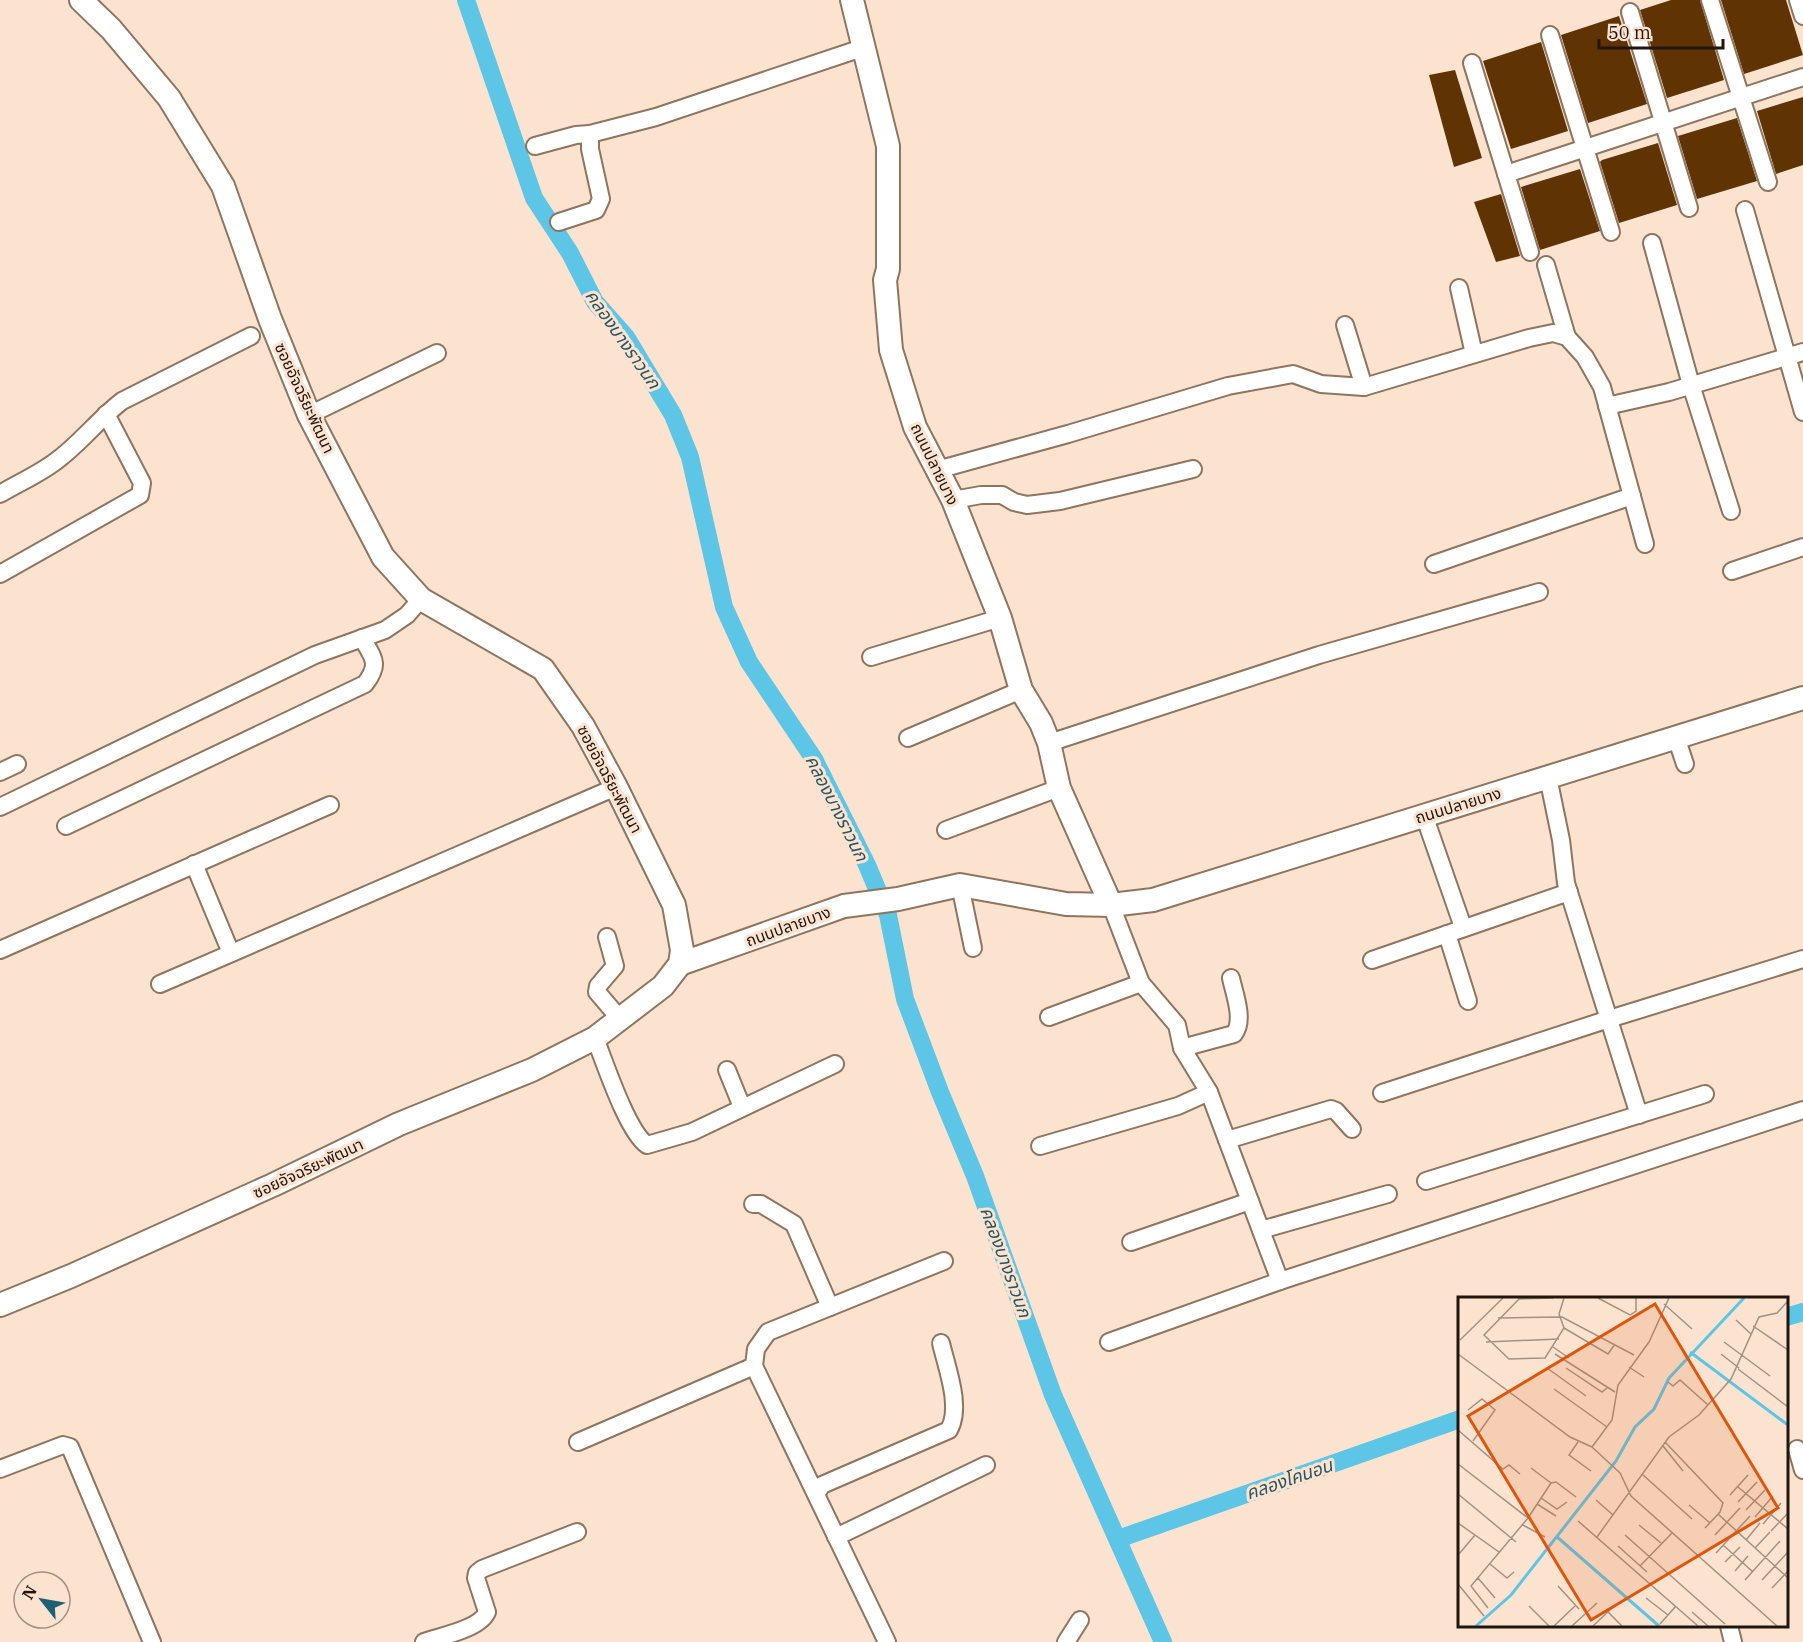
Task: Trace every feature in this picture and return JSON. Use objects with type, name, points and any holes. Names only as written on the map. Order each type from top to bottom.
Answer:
[{"type":"street","name":"ซอยอัจฉริยะพัฒนา","points":[[0,1305],[71,1276],[220,1209],[399,1124],[532,1070],[595,1038],[673,976],[680,964],[681,950],[674,905],[583,726],[543,669],[421,599],[383,557],[309,415],[266,308],[223,186],[169,98],[111,29],[81,0]]},
{"type":"street","name":"ถนนปลายบาง","points":[[852,0],[888,147],[888,269],[885,280],[891,350],[915,427],[953,500],[1000,618],[1021,690],[1041,723],[1049,743],[1059,788],[1111,905]]},
{"type":"street","points":[[1710,0],[1768,182]]},
{"type":"street","points":[[1798,0],[1803,16]]},
{"type":"street","points":[[1630,12],[1689,208]]},
{"type":"street","points":[[1551,34],[1611,232]]},
{"type":"street","points":[[535,146],[656,117],[865,47]]},
{"type":"street","points":[[1472,63],[1530,252]]},
{"type":"street","points":[[1506,174],[1803,77]]},
{"type":"street","points":[[559,222],[596,210],[601,200],[590,149],[590,134]]},
{"type":"street","points":[[1745,210],[1803,412]]},
{"type":"street","points":[[1652,243],[1691,386],[1731,511]]},
{"type":"street","points":[[1546,265],[1567,338]]},
{"type":"street","points":[[1459,288],[1474,354]]},
{"type":"street","points":[[1345,325],[1364,387]]},
{"type":"street","points":[[938,470],[1228,386],[1293,375],[1321,384],[1364,387],[1553,333],[1567,338],[1585,357],[1602,387],[1645,544]]},
{"type":"street","points":[[0,494],[62,457],[122,401],[251,336]]},
{"type":"street","points":[[1607,406],[1691,386],[1803,352]]},
{"type":"street","points":[[309,415],[436,353]]},
{"type":"street","points":[[0,574],[140,495],[142,483],[106,414]]},
{"type":"street","points":[[953,500],[981,495],[1002,495],[1014,502],[1027,505],[1060,501],[1193,470]]},
{"type":"street","points":[[1434,564],[1632,496]]},
{"type":"street","points":[[1732,571],[1803,547]]},
{"type":"street","points":[[1049,743],[1319,654],[1539,592]]},
{"type":"street","points":[[0,807],[315,655],[385,630],[407,615],[421,599]]},
{"type":"street","points":[[871,657],[1000,618]]},
{"type":"street","points":[[66,826],[365,684],[375,666],[362,638]]},
{"type":"street","points":[[908,738],[1021,690]]},
{"type":"street","name":"ถนนปลายบาง","points":[[680,964],[844,906],[898,899],[960,885],[1066,904],[1111,905],[1153,900],[1803,698]]},
{"type":"street","points":[[1676,737],[1685,764]]},
{"type":"street","points":[[0,772],[17,764]]},
{"type":"street","points":[[1548,777],[1569,892],[1639,1115]]},
{"type":"street","points":[[160,984],[616,787]]},
{"type":"street","points":[[946,830],[1059,788]]},
{"type":"street","points":[[0,950],[330,805]]},
{"type":"street","points":[[1424,815],[1463,927]]},
{"type":"street","points":[[194,864],[231,953]]},
{"type":"street","points":[[960,885],[974,948]]},
{"type":"street","points":[[1372,960],[1569,892]]},
{"type":"street","points":[[1111,905],[1141,983],[1177,1025],[1182,1048],[1209,1092],[1281,1281]]},
{"type":"street","points":[[1447,934],[1468,1001]]},
{"type":"street","points":[[607,937],[615,966],[598,986],[597,992],[620,1019]]},
{"type":"street","points":[[1382,1093],[1803,959]]},
{"type":"street","points":[[1182,1048],[1234,1034],[1238,1029],[1239,1019],[1231,978]]},
{"type":"street","points":[[1049,1017],[1141,983]]},
{"type":"street","points":[[595,1038],[631,1125],[641,1141],[648,1145],[692,1132],[835,1064]]},
{"type":"street","points":[[727,1070],[742,1107]]},
{"type":"street","points":[[1040,1146],[1178,1106],[1209,1092]]},
{"type":"street","points":[[1426,1181],[1705,1094]]},
{"type":"street","points":[[1227,1140],[1331,1109],[1336,1111],[1352,1129]]},
{"type":"street","points":[[1109,1342],[1281,1281],[1803,1110]]},
{"type":"street","points":[[1261,1230],[1388,1194]]},
{"type":"street","points":[[1131,1242],[1250,1201]]},
{"type":"street","points":[[753,1204],[761,1204],[794,1224],[830,1307]]},
{"type":"street","points":[[887,1642],[754,1366],[756,1349],[768,1332],[944,1261]]},
{"type":"street","points":[[816,1494],[822,1485],[949,1430],[953,1422],[955,1407],[941,1343]]},
{"type":"street","points":[[578,1442],[754,1366]]},
{"type":"street","points":[[0,1469],[63,1445],[70,1447],[152,1642]]},
{"type":"street","points":[[1797,1449],[1803,1470]]},
{"type":"street","points":[[837,1537],[986,1465]]},
{"type":"street","points":[[424,1642],[464,1629],[484,1618],[487,1612],[476,1578],[477,1573],[482,1569],[577,1532]]},
{"type":"street","points":[[1066,1642],[1080,1620]]},
{"type":"street","points":[[1729,1627],[1733,1642]]},
{"type":"building","points":[[1671,0],[1700,0],[1724,80],[1667,98],[1640,10]]},
{"type":"building","points":[[1721,0],[1786,0],[1803,55],[1744,74]]},
{"type":"building","points":[[1619,16],[1647,104],[1588,123],[1561,35]]},
{"type":"building","points":[[1541,42],[1568,131],[1511,149],[1483,61]]},
{"type":"building","points":[[1455,70],[1482,158],[1454,167],[1429,75]]},
{"type":"building","points":[[1803,97],[1803,165],[1776,174],[1757,111]]},
{"type":"building","points":[[1737,118],[1757,181],[1697,199],[1678,136]]},
{"type":"building","points":[[1658,143],[1677,205],[1619,223],[1600,162]]},
{"type":"building","points":[[1580,169],[1600,231],[1540,250],[1521,187]]},
{"type":"building","points":[[1501,194],[1520,256],[1496,262],[1474,202]]},
{"type":"waterway","name":"คลองบางราวนก","points":[[466,0],[534,198],[570,253],[595,302],[626,337],[673,415],[690,457],[724,607],[749,662],[814,759],[867,865],[888,915],[905,999],[975,1176],[1053,1395],[1163,1642]]},
{"type":"waterway","name":"คลองโคนอน","points":[[1788,1316],[1803,1312]]},
{"type":"waterway","name":"คลองโคนอน","points":[[1118,1539],[1458,1420]]}]
